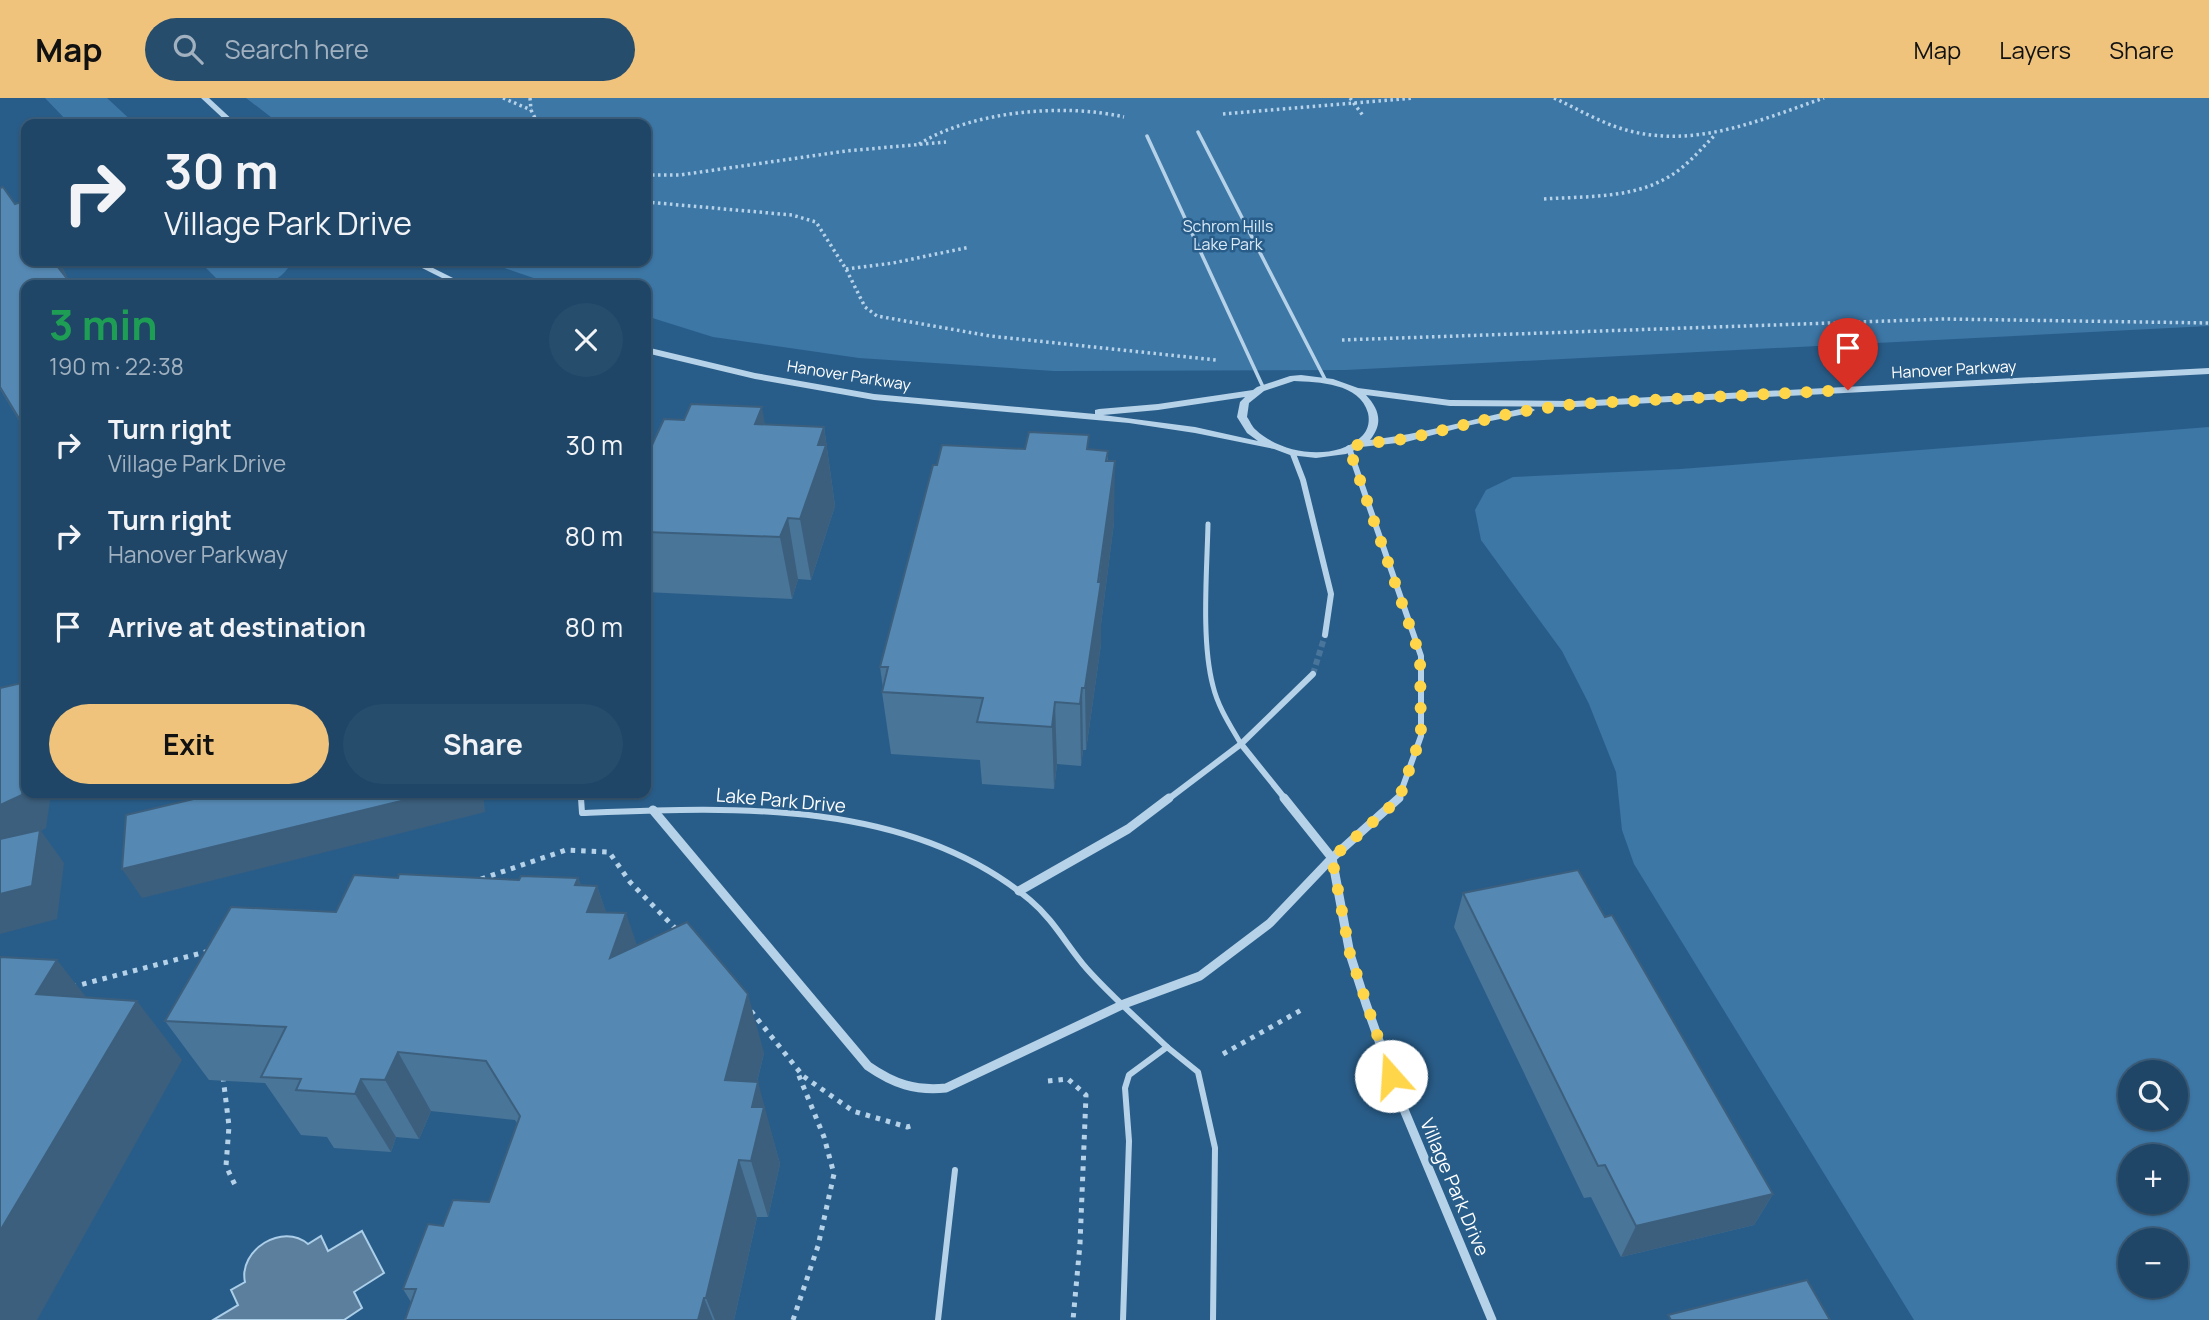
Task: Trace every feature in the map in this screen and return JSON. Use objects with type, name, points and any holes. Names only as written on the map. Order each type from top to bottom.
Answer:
[{"type":"street","points":[[205,98],[228,119]]},
{"type":"street","points":[[423,266],[452,280]]},
{"type":"street","name":"Hanover Parkway","points":[[651,351],[755,376],[849,393],[1129,420],[1195,430],[1271,447]]},
{"type":"street","name":"Hanover Parkway","points":[[1355,391],[1450,403],[1575,404],[2209,371]]},
{"type":"street","points":[[1293,378],[1326,381],[1355,391],[1370,404],[1376,418],[1373,432],[1355,446],[1318,455],[1293,454],[1271,447],[1252,435],[1242,421],[1242,405],[1258,390],[1293,378]]},
{"type":"street","name":"Hanover Parkway","points":[[1050,414],[1158,407],[1258,390]]},
{"type":"street","name":"Hanover Parkway","points":[[1355,446],[1406,439],[1517,412],[1575,404]]},
{"type":"street","points":[[653,810],[868,1066],[891,1083],[918,1091],[946,1088],[1124,1004],[1200,976],[1270,923],[1332,858],[1399,799],[1421,736],[1420,656],[1355,446]]},
{"type":"street","points":[[1293,454],[1303,480],[1331,594],[1325,635]]},
{"type":"street","points":[[1019,891],[1128,829],[1241,744],[1313,674]]},
{"type":"street","points":[[1241,744],[1332,858]]},
{"type":"street","name":"Village Park Drive","points":[[1332,858],[1350,954],[1366,1004],[1400,1100],[1492,1320]]},
{"type":"lane","points":[[1198,132],[1326,381]]},
{"type":"lane","points":[[1147,136],[1250,355],[1258,390]]},
{"type":"lane","points":[[1208,524],[1206,618],[1212,684],[1220,707],[1241,744]]},
{"type":"lane","name":"Lake Park Drive","points":[[580,798],[582,813],[758,810],[836,818],[893,831],[933,845],[970,861],[1019,891],[1061,932],[1077,957],[1167,1047],[1198,1072],[1215,1148],[1213,1320]]},
{"type":"lane","points":[[1123,1320],[1129,1141],[1125,1088],[1129,1075],[1167,1047]]},
{"type":"lane","points":[[938,1320],[956,1171]]},
{"type":"path","points":[[503,98],[531,110]]},
{"type":"path","points":[[530,98],[536,119]]},
{"type":"path","points":[[1350,98],[1364,117]]},
{"type":"path","points":[[1554,98],[1634,132],[1660,136],[1715,135],[1824,98]]},
{"type":"path","points":[[1544,199],[1591,196],[1648,187],[1670,176],[1715,135]]},
{"type":"path","points":[[651,175],[680,175],[846,151],[946,142]]},
{"type":"path","points":[[651,203],[804,218],[816,222],[846,269],[864,307],[877,316],[990,336],[1205,361],[1220,359]]},
{"type":"path","points":[[846,269],[893,263],[970,247]]},
{"type":"path","points":[[1332,341],[1945,319],[2209,323]]},
{"type":"path","points":[[474,882],[566,850],[609,852],[630,882],[687,939]]},
{"type":"path","points":[[65,989],[221,948]]},
{"type":"path","points":[[208,951],[210,964]]},
{"type":"path","points":[[746,1005],[803,1076],[853,1111],[907,1128],[920,1123]]},
{"type":"path","points":[[1222,1054],[1303,1009]]},
{"type":"path","points":[[793,1320],[818,1246],[834,1174],[824,1137],[795,1066]]},
{"type":"path","points":[[222,1072],[229,1126],[226,1166],[234,1185]]},
{"type":"path","points":[[1035,1082],[1068,1079],[1086,1095],[1080,1244],[1073,1320]]},
{"type":"green space","points":[[45,98],[107,98],[130,119],[65,119]]},
{"type":"green space","name":"Schrom Hills Lake Park","points":[[246,98],[2209,98],[2209,326],[1345,370],[1054,371],[859,358],[713,337],[651,318],[651,280],[539,280],[499,266],[651,266],[651,119],[273,119]]},
{"type":"green space","points":[[204,266],[288,268],[275,280],[218,280]]},
{"type":"green space","points":[[2209,427],[2209,1320],[1914,1320],[1634,864],[1622,830],[1616,772],[1589,704],[1562,651],[1481,540],[1475,510],[1486,490],[1513,477],[1681,469]]},
{"type":"shaded area","points":[[362,1231],[384,1273],[354,1292],[362,1308],[344,1320],[213,1320],[238,1305],[231,1290],[245,1282],[248,1259],[264,1243],[287,1236],[308,1244],[321,1236],[328,1251]]},
{"type":"building","points":[[3,187],[15,204],[21,202],[21,266],[57,266],[68,280],[21,280],[21,422],[0,387],[0,188]]},
{"type":"building","points":[[691,404],[762,407],[755,424],[824,427],[818,445],[826,445],[800,519],[788,518],[780,537],[651,532],[651,447],[664,419],[684,420]]},
{"type":"building","points":[[1029,432],[1089,435],[1087,449],[1108,451],[1106,461],[1115,461],[1098,582],[1101,582],[1085,688],[1082,688],[1080,704],[1055,702],[1052,727],[977,722],[983,698],[882,692],[888,667],[880,667],[933,465],[937,465],[942,445],[1025,449]]},
{"type":"building","points":[[21,683],[21,795],[0,805],[0,688]]},
{"type":"building","points":[[198,798],[413,798],[122,869],[126,815]]},
{"type":"building","points":[[40,830],[32,886],[0,894],[0,839]]},
{"type":"building","points":[[1578,870],[1605,917],[1612,915],[1773,1194],[1636,1226],[1605,1165],[1598,1166],[1463,893]]},
{"type":"building","points":[[399,874],[519,880],[521,876],[578,878],[575,885],[597,886],[587,912],[626,913],[610,958],[687,922],[748,994],[725,1080],[758,1082],[752,1107],[764,1107],[751,1161],[739,1160],[706,1298],[698,1320],[405,1320],[416,1289],[403,1289],[428,1224],[443,1226],[453,1200],[489,1202],[520,1116],[486,1061],[398,1052],[385,1080],[361,1079],[355,1094],[296,1090],[301,1079],[261,1077],[286,1027],[165,1021],[231,907],[336,912],[354,875],[398,878]]},
{"type":"building","points":[[0,957],[57,960],[36,994],[137,1001],[0,1231]]},
{"type":"building","points":[[1807,1280],[1830,1320],[1671,1320],[1668,1315]]},
{"type":"tunnel","points":[[1313,674],[1325,635]]},
{"type":"route","points":[[1391,1076],[1350,954],[1332,858],[1399,799],[1421,736],[1420,656],[1349,448],[1360,444],[1406,439],[1517,412],[1575,404],[1848,390]]}]
